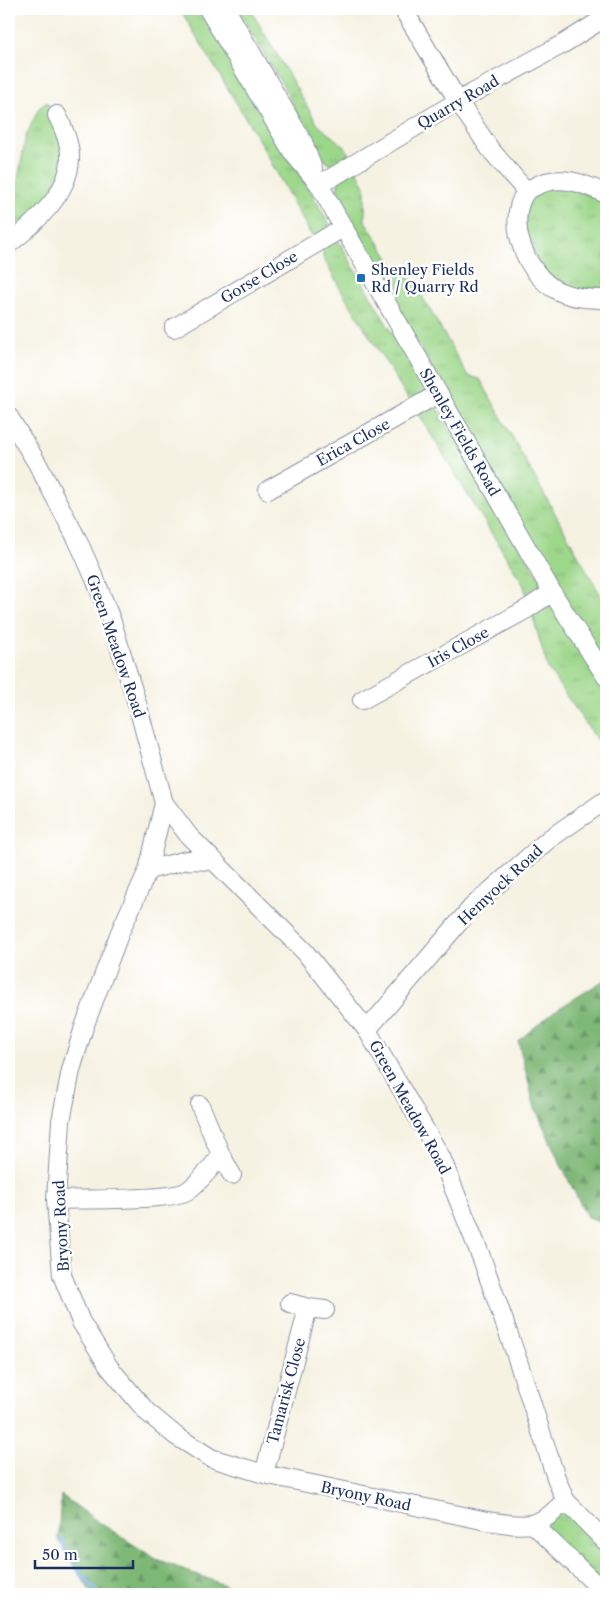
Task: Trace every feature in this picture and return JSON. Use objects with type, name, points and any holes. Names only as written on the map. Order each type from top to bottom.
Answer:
[{"type":"street","name":"Shenley Fields Road","points":[[208,9],[293,153],[318,183],[552,592],[606,677]]},
{"type":"street","name":"Shenley Fields Road","points":[[226,9],[303,142],[318,183]]},
{"type":"street","points":[[403,9],[458,101],[490,149],[526,191]]},
{"type":"street","name":"Quarry Road","points":[[318,183],[332,178],[458,101],[563,44],[599,20]]},
{"type":"street","points":[[9,244],[35,222],[64,186],[70,158],[64,129],[57,115]]},
{"type":"street","points":[[606,194],[587,184],[562,179],[543,182],[526,191],[520,204],[517,231],[524,255],[537,274],[556,290],[580,298],[606,299]]},
{"type":"street","name":"Gorse Close","points":[[174,328],[344,227]]},
{"type":"street","name":"Erica Close","points":[[268,490],[438,394]]},
{"type":"street","name":"Green Meadow Road","points":[[9,417],[77,539],[95,579],[112,622],[138,707],[164,803],[189,836],[305,952],[368,1030],[445,1166],[482,1259],[565,1500]]},
{"type":"street","name":"Iris Close","points":[[362,700],[527,608],[552,592]]},
{"type":"street","name":"Hemyock Road","points":[[368,1030],[472,907],[549,839],[606,800]]},
{"type":"street","name":"Green Meadow Road","points":[[148,870],[164,803]]},
{"type":"street","points":[[148,870],[188,860],[215,861]]},
{"type":"street","name":"Bryony Road","points":[[148,870],[120,932],[84,1027],[71,1070],[61,1121],[56,1200],[62,1275],[81,1322],[109,1367],[147,1412],[176,1436],[211,1458],[264,1474],[486,1521],[518,1526],[533,1524],[553,1514],[565,1500]]},
{"type":"street","points":[[200,1105],[221,1155],[232,1175]]},
{"type":"street","points":[[56,1200],[166,1197],[186,1192],[209,1170],[221,1155]]},
{"type":"street","name":"Tamarisk Close","points":[[264,1474],[316,1309],[290,1303]]},
{"type":"street","points":[[565,1500],[606,1542]]},
{"type":"street","points":[[533,1524],[606,1594]]},
{"type":"green space","points":[[180,9],[201,9],[329,223],[329,226],[316,236],[311,235],[261,144]]},
{"type":"green space","points":[[237,9],[250,9],[318,125],[345,147],[349,155],[330,164],[317,154],[285,89]]},
{"type":"green space","points":[[47,102],[54,115],[67,158],[60,186],[9,241],[9,209],[17,185],[26,136],[39,108]]},
{"type":"green space","points":[[356,169],[365,186],[365,221],[397,271],[414,282],[468,376],[480,379],[606,605],[606,667],[510,511],[337,196],[339,182]]},
{"type":"green space","points":[[563,186],[606,201],[606,291],[580,292],[559,284],[542,270],[524,232],[527,208],[532,196],[547,188]]},
{"type":"green space","points":[[338,240],[425,390],[425,393],[412,401],[409,400],[323,257],[323,248]]},
{"type":"green space","points":[[431,406],[437,408],[603,685],[606,683],[606,753],[548,669],[524,586],[419,415],[419,413]]},
{"type":"green space","points":[[606,979],[606,1223],[587,1217],[561,1165],[535,1108],[518,1041],[553,1012]]},
{"type":"green space","points":[[61,1495],[156,1559],[248,1594],[92,1594],[58,1540]]},
{"type":"green space","points":[[567,1508],[606,1548],[606,1589],[543,1528]]},
{"type":"waterway","points":[[61,1540],[64,1548],[82,1575],[99,1594]]},
{"type":"place","name":"Shenley Fields Rd / Quarry Rd","points":[[361,278]]}]
